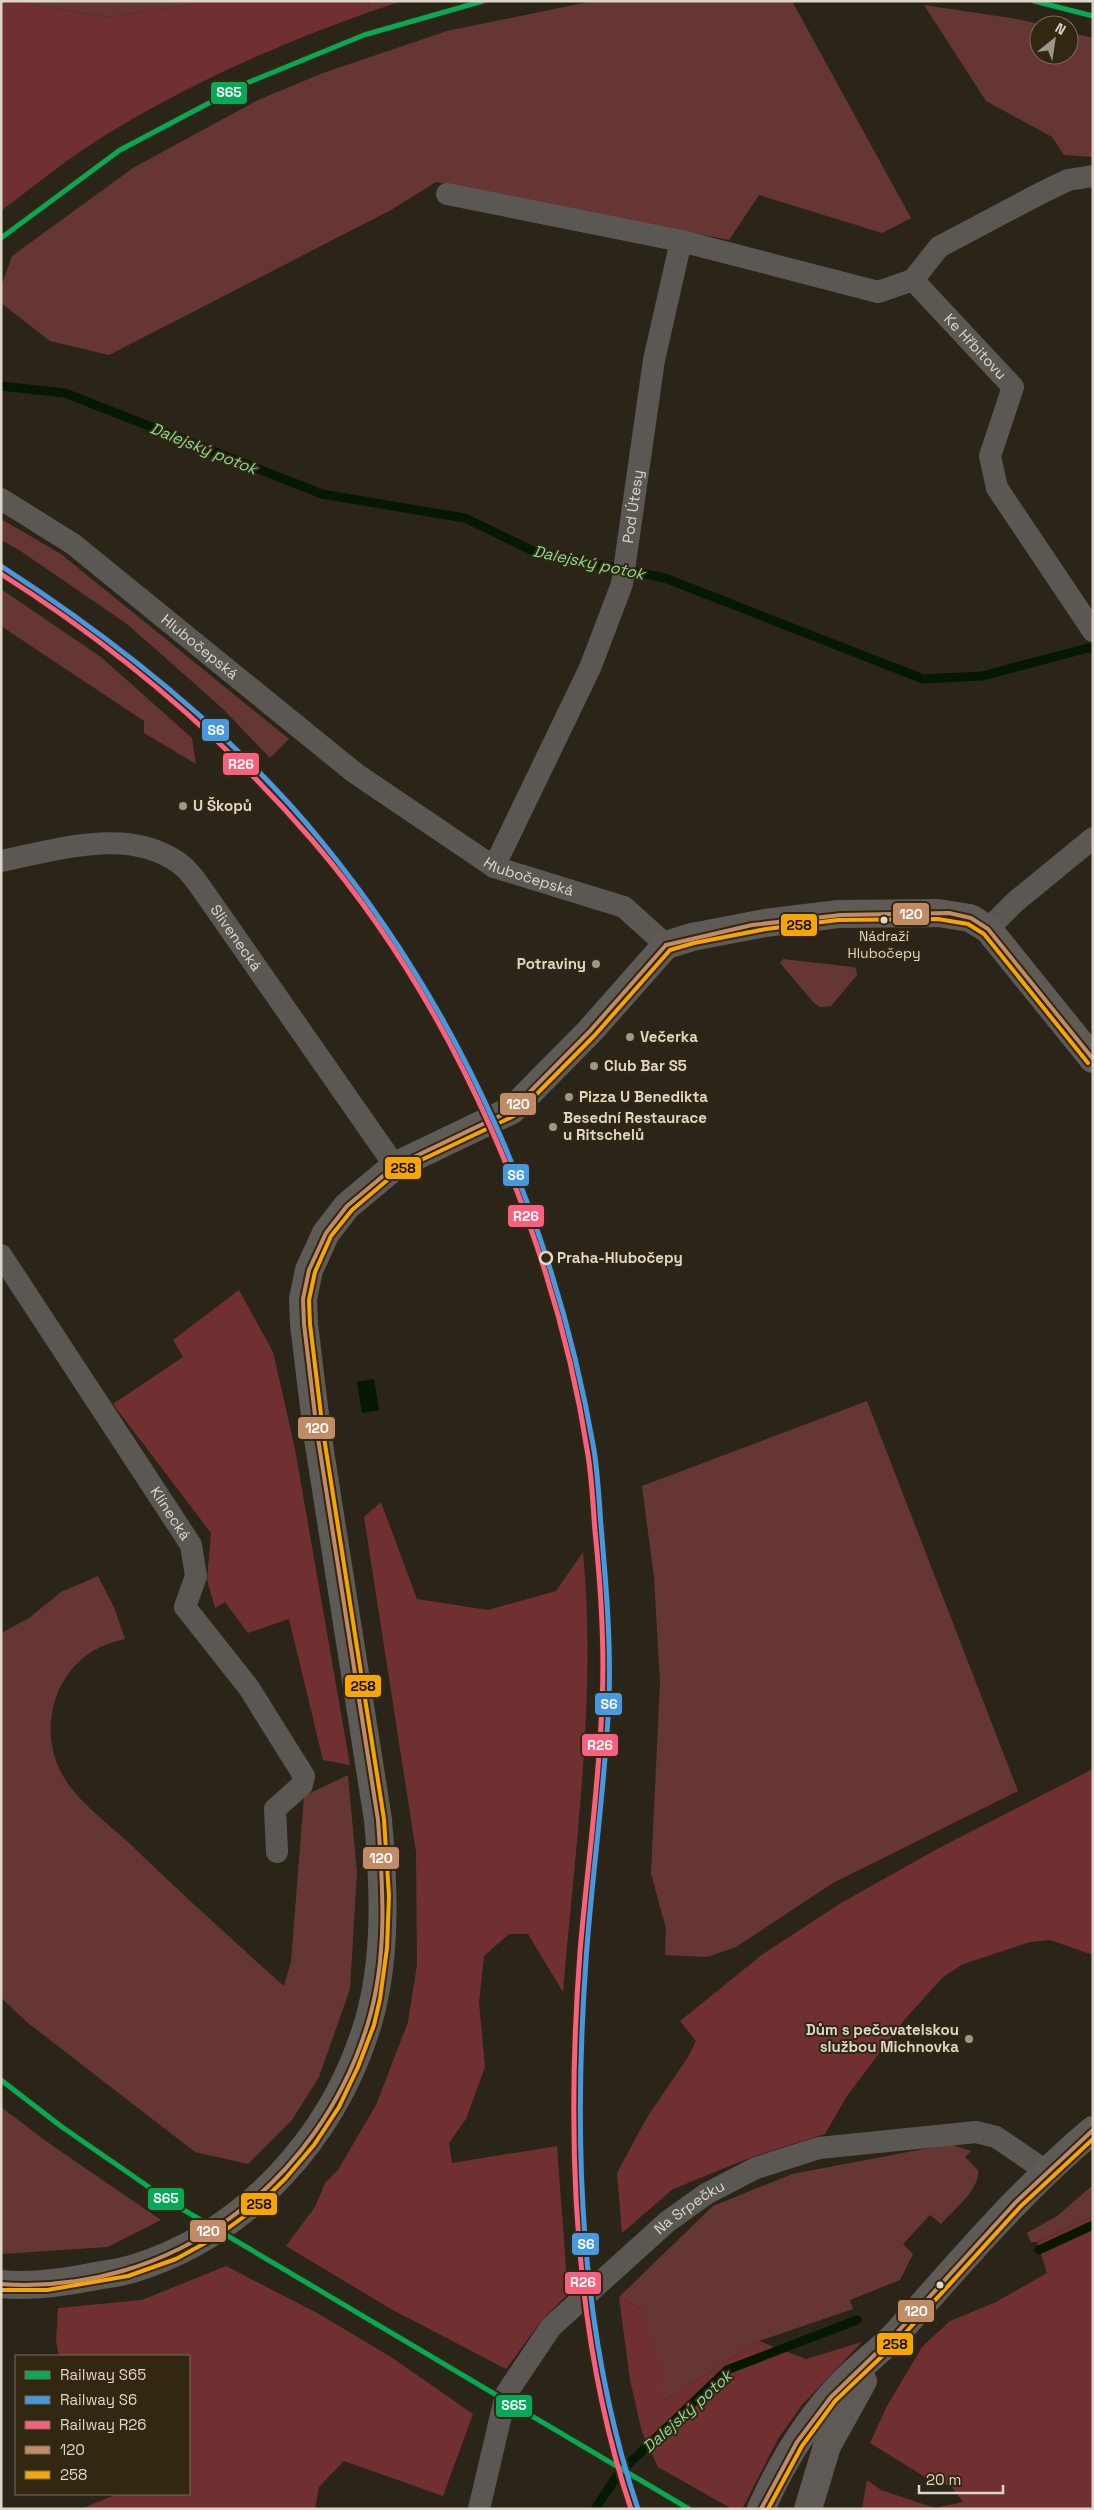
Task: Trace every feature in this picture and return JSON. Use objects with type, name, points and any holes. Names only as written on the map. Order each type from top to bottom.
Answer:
[{"type":"street","points":[[447,194],[681,241],[878,292],[913,280],[939,247],[1068,180],[1093,176]]},
{"type":"street","name":"Pod Útesy","points":[[494,867],[590,668],[622,584],[654,360],[681,241]]},
{"type":"street","name":"Ke Hřbitovu","points":[[913,280],[1013,387],[990,456],[996,488],[1093,631]]},
{"type":"street","name":"Hlubočepská","points":[[1,499],[73,544],[355,773],[494,867],[624,907],[666,945]]},
{"type":"street","points":[[988,929],[1015,902],[1093,838]]},
{"type":"street","name":"Slivenecká","points":[[1,861],[114,841],[150,847],[179,863],[204,892],[395,1166]]},
{"type":"street","points":[[1,2284],[23,2286],[69,2281],[132,2269],[212,2232],[246,2208],[270,2186],[321,2125],[343,2090],[369,2021],[376,1985],[383,1918],[378,1820],[318,1432],[304,1324],[303,1299],[309,1270],[326,1232],[347,1206],[395,1166],[512,1110],[590,1030],[666,945],[692,937],[765,923],[838,914],[938,913],[964,916],[988,929],[1093,1059]]},
{"type":"street","name":"Klínecká","points":[[1,1255],[191,1544],[196,1576],[185,1607],[249,1688],[304,1776],[302,1785],[275,1809],[277,1852]]},
{"type":"street","points":[[761,2509],[786,2460],[825,2405],[844,2382],[887,2345],[1046,2171],[1093,2130]]},
{"type":"street","name":"Na Srpečku","points":[[479,2509],[506,2394],[551,2327],[667,2222],[706,2194],[756,2168],[819,2148],[976,2132],[996,2137],[1046,2171]]},
{"type":"street","points":[[808,2509],[826,2446],[842,2414],[887,2345]]},
{"type":"shaded area","points":[[1,1],[22,1],[34,5],[109,17],[187,5],[190,1],[368,1],[369,12],[269,51],[174,96],[83,149],[1,211]]},
{"type":"shaded area","points":[[22,1],[190,1],[187,5],[109,17],[34,5]]},
{"type":"shaded area","points":[[368,1],[402,1],[369,12]]},
{"type":"shaded area","points":[[593,1],[792,1],[911,218],[882,233],[759,195],[729,240],[436,182],[391,210],[109,355],[50,341],[1,303],[1,287],[12,256],[133,168],[258,100],[323,73],[447,31]]},
{"type":"shaded area","points":[[924,5],[1029,22],[1029,65],[1079,65],[1079,34],[1093,38],[1093,157],[1064,155],[1052,137],[986,101]]},
{"type":"shaded area","points":[[1,519],[61,554],[289,739],[270,758],[222,708],[127,624],[19,550],[1,540]]},
{"type":"shaded area","points":[[1,589],[101,657],[192,738],[196,764],[144,733],[144,721],[1,626]]},
{"type":"shaded area","points":[[783,959],[853,967],[856,969],[857,975],[831,1006],[820,1007],[814,1003],[780,963]]},
{"type":"shaded area","points":[[239,1290],[273,1352],[295,1449],[350,1765],[323,1760],[289,1619],[248,1633],[225,1602],[215,1608],[207,1580],[211,1533],[113,1404],[183,1357],[173,1340]]},
{"type":"shaded area","points":[[374,1379],[379,1410],[362,1413],[357,1382]]},
{"type":"shaded area","points":[[867,1401],[1018,1791],[833,1883],[736,1947],[707,1957],[665,1955],[666,1929],[651,1873],[660,1682],[654,1578],[642,1486]]},
{"type":"shaded area","points":[[381,1502],[417,1599],[488,1610],[556,1591],[583,1552],[587,1607],[586,1717],[583,1772],[563,1992],[528,1934],[509,1934],[484,1956],[479,2002],[485,2067],[466,2119],[449,2143],[452,2163],[557,2146],[568,2294],[542,2320],[506,2369],[391,2309],[286,2246],[315,2207],[325,2183],[338,2170],[376,2105],[408,2022],[417,1965],[416,1852],[364,1517]]},
{"type":"shaded area","points":[[98,1576],[114,1607],[125,1639],[96,1649],[87,1655],[65,1679],[57,1694],[51,1726],[55,1759],[62,1774],[75,1793],[92,1810],[284,1986],[291,1961],[304,1796],[348,1775],[357,1873],[350,1989],[319,2077],[292,2120],[248,2164],[195,2152],[28,2023],[1,1998],[1,1633],[29,1618],[61,1592]]},
{"type":"shaded area","points":[[1093,1769],[1093,1955],[1050,1940],[1030,1942],[963,1964],[943,1977],[905,2019],[847,2096],[825,2134],[752,2157],[673,2189],[622,2233],[617,2173],[646,2119],[688,2057],[696,2041],[680,2021],[763,1954],[841,1903],[939,1848]]},
{"type":"shaded area","points":[[1,2107],[50,2144],[161,2220],[108,2247],[1,2254]]},
{"type":"shaded area","points":[[950,2144],[971,2151],[965,2157],[978,2170],[975,2185],[965,2199],[941,2224],[930,2215],[903,2244],[913,2254],[900,2280],[850,2300],[853,2309],[759,2341],[657,2405],[642,2309],[619,2297],[713,2206],[792,2174]]},
{"type":"shaded area","points":[[1093,2185],[1093,2216],[1037,2242],[1031,2242],[1027,2233],[1057,2216]]},
{"type":"shaded area","points":[[1093,2216],[1093,2509],[862,2509],[867,2480],[881,2490],[935,2508],[963,2502],[951,2486],[930,2480],[870,2443],[887,2406],[922,2347],[950,2321],[996,2302],[1047,2273],[1037,2242]]},
{"type":"shaded area","points":[[226,2266],[319,2314],[391,2357],[473,2414],[443,2496],[344,2461],[319,2487],[315,2509],[81,2509],[115,2495],[190,2495],[190,2355],[59,2355],[56,2341],[58,2308],[142,2300]]},
{"type":"shaded area","points":[[619,2297],[642,2309],[665,2378],[657,2405],[759,2341],[806,2359],[862,2342],[801,2406],[778,2439],[742,2509],[732,2509],[658,2467],[642,2432],[630,2380]]},
{"type":"waterway","name":"Dalejský potok","points":[[1,386],[65,393],[322,494],[465,518],[533,551],[665,578],[923,679],[982,676],[1088,648],[1093,649]]},
{"type":"waterway","name":"Dalejský potok","points":[[1039,2250],[1093,2225]]},
{"type":"waterway","name":"Dalejský potok","points":[[595,2509],[619,2473],[727,2370],[857,2320]]},
{"type":"rail line","name":"S65","points":[[1,238],[120,150],[247,83],[364,35],[483,1]]},
{"type":"rail line","name":"S65","points":[[1034,1],[1093,16]]},
{"type":"rail line","name":"S6","points":[[1,566],[89,626],[172,692],[251,763],[322,842],[373,909],[419,979],[460,1053],[497,1128],[529,1206],[555,1286],[577,1368],[594,1450],[598,1488],[609,1634],[609,1700],[602,1798],[586,1960],[580,2098],[581,2168],[592,2306],[603,2375],[618,2443],[638,2509]]},
{"type":"rail line","name":"R26","points":[[1,574],[44,602],[127,663],[205,730],[278,802],[312,840],[364,905],[411,976],[453,1051],[491,1129],[524,1210],[551,1292],[573,1374],[588,1455],[603,1639],[603,1682],[596,1797],[580,1952],[576,2022],[574,2163],[578,2234],[585,2304],[596,2374],[611,2442],[631,2509]]},
{"type":"rail line","name":"S65","points":[[1,2080],[62,2127],[172,2203],[689,2509]]},
{"type":"transit line","name":"120","points":[[666,945],[752,925],[841,915],[949,913],[971,918],[988,929],[1093,1059]]},
{"type":"transit line","name":"258","points":[[1,2290],[47,2290],[128,2276],[176,2259],[216,2237],[253,2210],[285,2179],[314,2145],[339,2107],[358,2067],[374,2025],[380,1999],[387,1948],[389,1896],[384,1819],[323,1431],[310,1324],[309,1300],[315,1272],[331,1236],[352,1210],[398,1171],[516,1115],[595,1035],[670,950],[694,943],[766,929],[838,920],[938,919],[968,924],[984,934],[1088,1063]]},
{"type":"transit line","name":"120","points":[[1,2284],[64,2283],[123,2271],[179,2249],[230,2218],[276,2179],[314,2133],[345,2081],[368,2023],[379,1973],[382,1922],[381,1871],[378,1820],[317,1432],[304,1324],[303,1299],[309,1270],[326,1233],[347,1206],[395,1166],[512,1110],[590,1031],[666,945]]},
{"type":"transit line","name":"120","points":[[761,2509],[797,2442],[831,2397],[892,2338],[1016,2202],[1093,2130]]},
{"type":"transit line","name":"258","points":[[768,2509],[802,2446],[835,2401],[897,2342],[1021,2206],[1093,2139]]},
{"type":"place","name":"U Škopů","points":[[183,806]]},
{"type":"place","name":"Nádraží Hlubočepy","points":[[884,920]]},
{"type":"place","name":"Potraviny","points":[[596,964]]},
{"type":"place","name":"Večerka","points":[[630,1037]]},
{"type":"place","name":"Club Bar S5","points":[[594,1066]]},
{"type":"place","name":"Pizza U Benedikta","points":[[569,1097]]},
{"type":"place","name":"Besední Restaurace u Ritschelů","points":[[553,1127]]},
{"type":"place","name":"Praha-Hlubočepy","points":[[546,1258]]},
{"type":"place","name":"Dům s pečovatelskou službou Michnovka","points":[[969,2039]]}]
